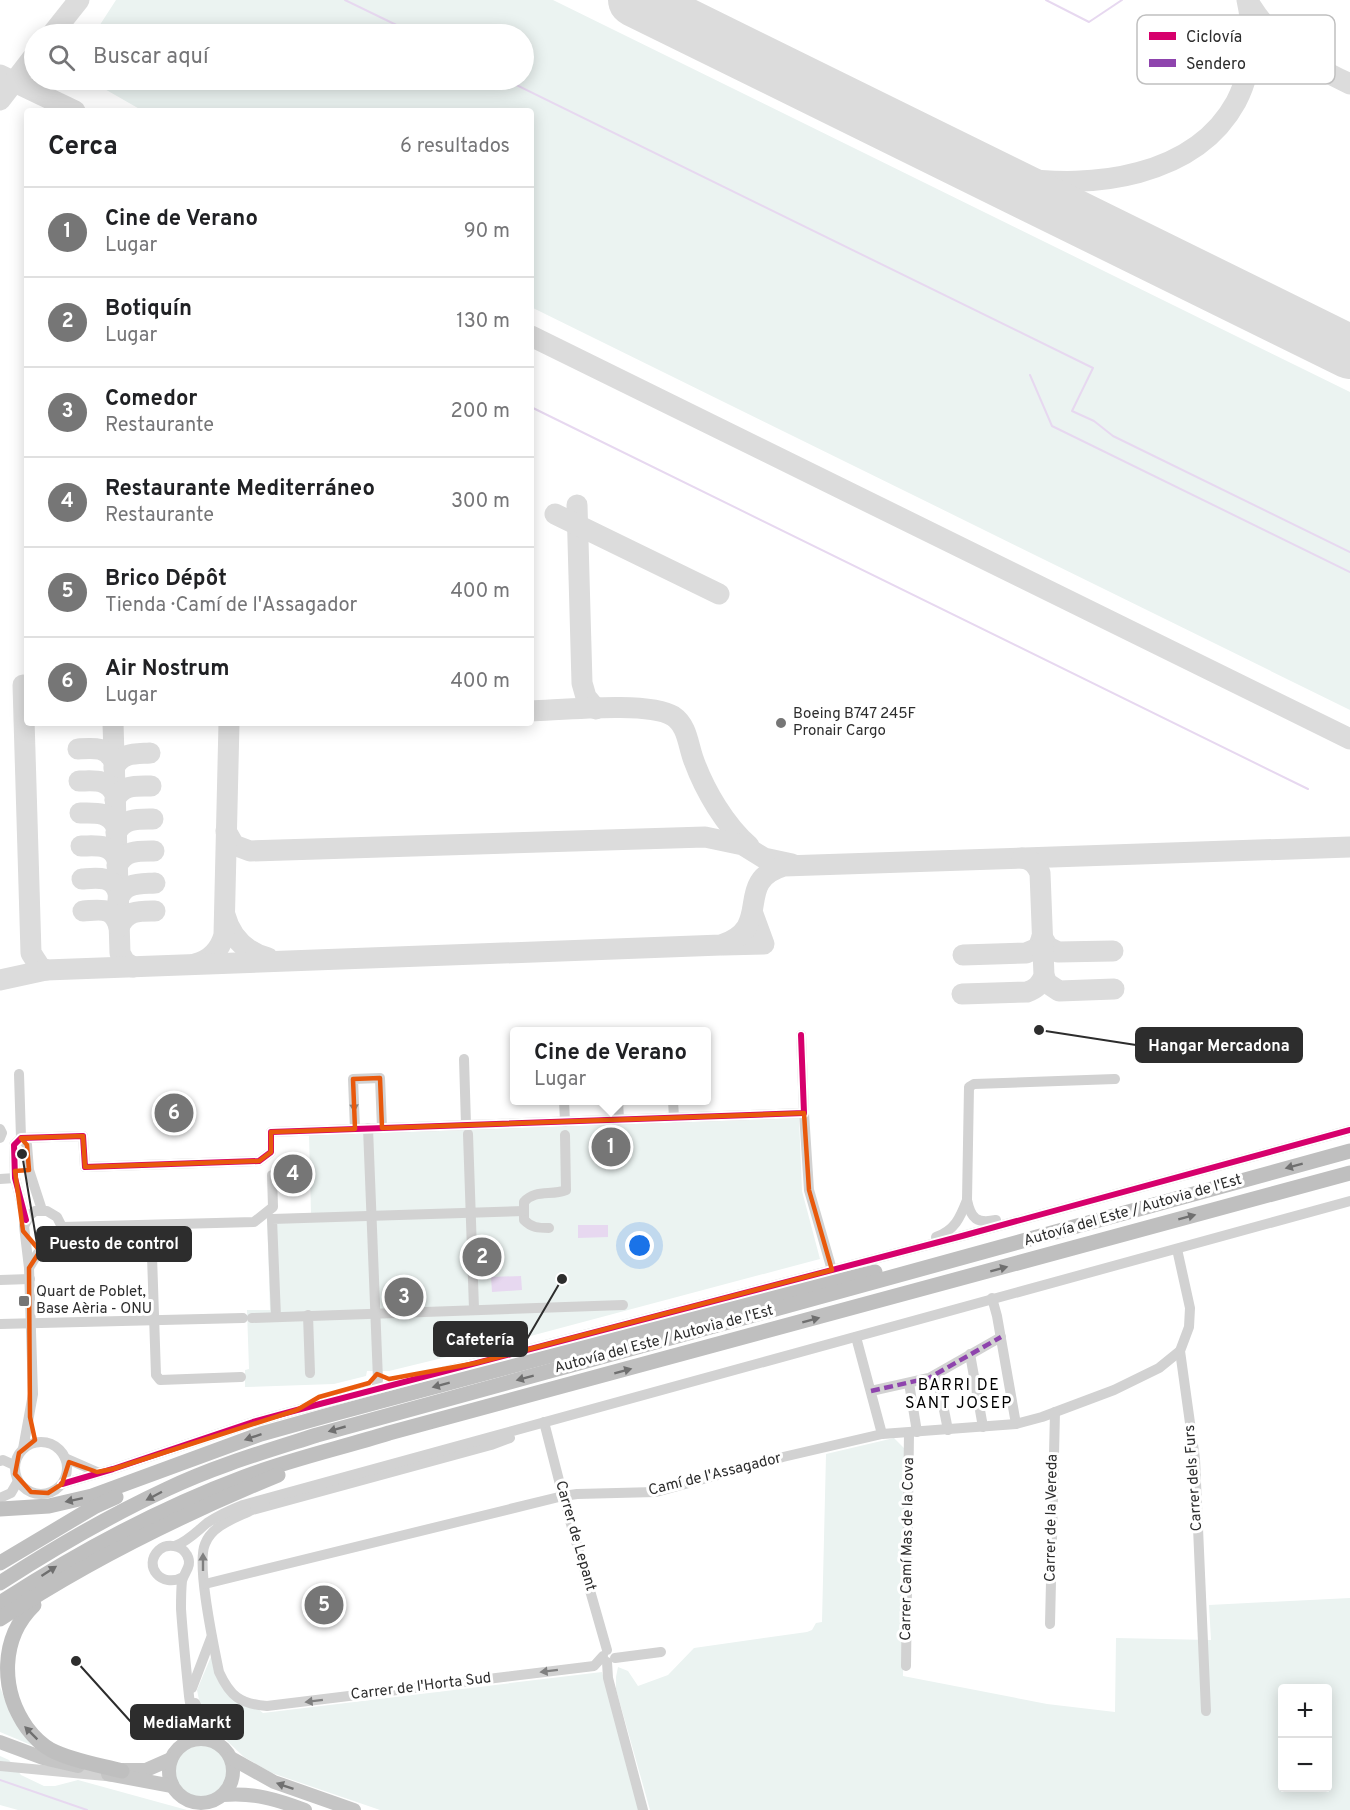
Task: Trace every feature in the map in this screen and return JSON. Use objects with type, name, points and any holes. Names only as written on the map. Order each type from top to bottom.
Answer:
[{"type":"highway","name":"Autovía del Este / Autovia de l'Est","points":[[0,1583],[56,1547],[168,1488],[241,1459],[380,1417],[1350,1151]]},
{"type":"highway","name":"Autovía del Este / Autovia de l'Est","points":[[0,1603],[64,1562],[175,1506],[245,1476],[389,1433],[1350,1173]]},
{"type":"highway","points":[[0,1509],[50,1506],[92,1496],[261,1434],[526,1362],[1061,1223],[1088,1222]]},
{"type":"highway","points":[[0,1619],[59,1580],[151,1532],[249,1487],[298,1469],[393,1441],[451,1418]]},
{"type":"highway","points":[[0,1563],[94,1507],[189,1461]]},
{"type":"highway","points":[[79,1571],[21,1616],[5,1649],[3,1677],[8,1698],[18,1718],[50,1749],[125,1775]]},
{"type":"main road","points":[[125,1775],[146,1770],[171,1759],[183,1745],[192,1740],[203,1739],[213,1741],[227,1751],[231,1758],[234,1768],[230,1788],[215,1801],[206,1804],[186,1800],[172,1786],[169,1778],[171,1759]]},
{"type":"main road","points":[[0,1742],[43,1758],[172,1786]]},
{"type":"main road","points":[[231,1758],[274,1782],[354,1810]]},
{"type":"main road","points":[[223,1795],[241,1794],[272,1798],[305,1810]]},
{"type":"street","points":[[801,1035],[809,1190],[832,1270]]},
{"type":"street","points":[[464,1059],[474,1309]]},
{"type":"street","points":[[19,1074],[21,1138],[27,1145],[28,1170],[42,1210]]},
{"type":"street","points":[[355,1129],[353,1079],[380,1078],[382,1128]]},
{"type":"street","points":[[962,1236],[968,1205],[969,1087],[974,1084],[1115,1079]]},
{"type":"street","points":[[564,1105],[565,1122]]},
{"type":"street","points":[[618,1105],[619,1120]]},
{"type":"street","points":[[673,1105],[674,1118]]},
{"type":"street","points":[[26,1220],[15,1174],[14,1145],[21,1138],[83,1136],[86,1167],[97,1167],[259,1161],[271,1152],[271,1132],[368,1128],[467,1130],[565,1122],[804,1113]]},
{"type":"street","points":[[368,1128],[376,1389]]},
{"type":"street","points":[[0,1129],[2,1133],[0,1138]]},
{"type":"street","points":[[97,1472],[65,1458],[53,1445],[44,1442],[37,1442],[23,1449],[15,1465],[18,1482],[31,1492],[48,1493],[62,1484],[253,1422],[962,1236],[1350,1130]]},
{"type":"street","points":[[549,1228],[537,1228],[524,1220],[524,1202],[529,1197],[538,1194],[566,1190],[565,1135]]},
{"type":"street","points":[[0,1179],[28,1170]]},
{"type":"street","points":[[62,1227],[254,1222],[273,1207],[272,1174]]},
{"type":"street","points":[[181,1607],[172,1588],[156,1573],[155,1557],[163,1548],[175,1546],[191,1538],[205,1525],[243,1505],[1350,1201]]},
{"type":"street","points":[[968,1205],[976,1219],[984,1223],[1035,1216]]},
{"type":"street","points":[[884,1256],[945,1234],[958,1222],[968,1205]]},
{"type":"street","points":[[23,1449],[33,1394],[30,1274],[24,1226],[30,1215],[42,1210],[47,1211],[57,1217],[62,1227],[59,1238],[39,1253],[30,1274]]},
{"type":"street","points":[[276,1317],[272,1219],[524,1211]]},
{"type":"street","points":[[151,1226],[156,1375],[160,1380],[241,1377]]},
{"type":"street","points":[[25,1237],[33,1246],[45,1248]]},
{"type":"street","name":"Carrer dels Furs","points":[[1176,1249],[1190,1308],[1189,1327],[1180,1351],[1195,1460],[1206,1711]]},
{"type":"street","points":[[0,1281],[30,1274]]},
{"type":"street","points":[[992,1298],[1016,1424]]},
{"type":"street","points":[[0,1324],[622,1305]]},
{"type":"street","points":[[308,1315],[310,1373]]},
{"type":"street","points":[[856,1337],[882,1434]]},
{"type":"street","points":[[871,1390],[937,1375],[1001,1337]]},
{"type":"street","name":"Camí de l'Assagador","points":[[205,1584],[562,1496],[656,1492],[783,1457],[882,1434],[1016,1424],[1114,1390],[1160,1368],[1180,1351]]},
{"type":"street","points":[[970,1354],[983,1427]]},
{"type":"street","points":[[377,1371],[382,1377],[389,1379],[434,1368],[476,1363]]},
{"type":"street","points":[[297,1410],[319,1397],[369,1383],[377,1371]]},
{"type":"street","points":[[937,1375],[948,1430]]},
{"type":"street","name":"Carrer Camí Mas de la Cova","points":[[906,1666],[913,1432],[909,1383]]},
{"type":"street","name":"Carrer de la Vereda","points":[[1050,1624],[1054,1412]]},
{"type":"street","points":[[30,1417],[33,1431],[44,1442]]},
{"type":"street","name":"Carrer de Lepant","points":[[544,1422],[562,1496],[608,1659],[644,1810]]},
{"type":"street","points":[[213,1741],[198,1714],[190,1683],[205,1656],[212,1634],[201,1562],[205,1543],[221,1524],[252,1510],[491,1445],[520,1434],[524,1428]]},
{"type":"street","points":[[62,1484],[67,1471],[65,1458]]},
{"type":"street","points":[[0,1461],[15,1465]]},
{"type":"street","points":[[0,1498],[12,1493],[18,1482]]},
{"type":"street","points":[[187,1555],[203,1532],[221,1515]]},
{"type":"street","points":[[175,1546],[187,1555],[189,1567],[183,1578],[181,1607],[192,1723],[183,1745]]},
{"type":"street","points":[[165,1581],[171,1582],[183,1578]]},
{"type":"street","name":"Carrer de l'Horta Sud","points":[[212,1634],[219,1672],[225,1686],[236,1698],[252,1705],[267,1706],[594,1666],[608,1659]]},
{"type":"street","points":[[608,1659],[662,1652]]},
{"type":"street","points":[[0,1766],[125,1775]]},
{"type":"highlighted area","points":[[380,1078],[382,1128],[804,1113],[809,1190],[832,1270],[476,1363],[389,1379],[377,1374],[369,1383],[319,1397],[297,1410],[113,1469],[97,1472],[69,1462],[62,1484],[48,1493],[31,1492],[15,1474],[19,1453],[35,1440],[30,1417],[29,1268],[40,1251],[23,1231],[15,1171],[29,1170],[27,1145],[21,1138],[83,1136],[85,1167],[259,1161],[271,1152],[271,1132],[355,1129],[353,1079]]},
{"type":"shaded area","points":[[116,0],[553,0],[1350,392],[1350,710],[534,308],[534,108],[138,108],[106,90],[534,90],[534,24],[100,24]]},
{"type":"shaded area","points":[[799,1118],[802,1191],[820,1259],[500,1344],[389,1371],[367,1371],[366,1376],[334,1384],[245,1387],[245,1370],[249,1369],[247,1310],[270,1310],[267,1215],[311,1213],[309,1134]]},
{"type":"shaded area","points":[[578,1225],[608,1225],[608,1237],[578,1238]]},
{"type":"shaded area","points":[[521,1276],[522,1290],[492,1292],[491,1277]]},
{"type":"shaded area","points":[[894,1438],[907,1451],[903,1676],[1047,1704],[1115,1712],[1116,1638],[1211,1640],[1209,1605],[1350,1598],[1350,1810],[650,1810],[616,1689],[618,1667],[628,1671],[638,1686],[668,1675],[694,1648],[807,1632],[812,1630],[816,1623],[822,1622],[826,1454]]},
{"type":"shaded area","points":[[213,1652],[217,1677],[263,1713],[602,1672],[640,1810],[380,1810],[272,1773],[244,1757],[206,1721],[197,1690]]},
{"type":"shaded area","points":[[0,1687],[12,1718],[36,1747],[0,1732]]},
{"type":"shaded area","points":[[201,1744],[211,1746],[220,1752],[226,1761],[228,1771],[226,1781],[220,1790],[211,1796],[201,1798],[191,1796],[182,1790],[176,1781],[174,1771],[176,1761],[182,1752],[191,1746]]},
{"type":"shaded area","points":[[0,1756],[9,1760],[21,1775],[44,1786],[55,1786],[78,1780],[187,1810],[18,1810],[0,1805]]},
{"type":"waterway","points":[[345,0],[394,24]]},
{"type":"waterway","points":[[1046,0],[1089,22],[1122,0]]},
{"type":"waterway","points":[[526,90],[1093,368],[1072,411],[1094,421],[1113,436],[1350,552]]},
{"type":"waterway","points":[[1030,375],[1052,426],[1350,572]]},
{"type":"waterway","points":[[534,408],[1308,789]]},
{"type":"waterway","points":[[0,1780],[87,1810]]},
{"type":"taxiway","points":[[60,24],[79,0]]},
{"type":"taxiway","points":[[1247,0],[1250,15]]},
{"type":"taxiway","points":[[1251,6],[1257,15]]},
{"type":"taxiway","points":[[0,100],[24,69]]},
{"type":"taxiway","points":[[0,75],[24,87]]},
{"type":"taxiway","points":[[1335,76],[1350,84]]},
{"type":"taxiway","points":[[971,165],[1015,177],[1045,181],[1108,179],[1139,172],[1168,162],[1195,147],[1218,127],[1236,102],[1244,84]]},
{"type":"taxiway","points":[[31,90],[69,108]]},
{"type":"taxiway","points":[[534,337],[1350,739]]},
{"type":"taxiway","points":[[577,505],[582,683],[586,697],[596,709]]},
{"type":"taxiway","points":[[555,514],[719,594]]},
{"type":"taxiway","points":[[23,685],[24,718]]},
{"type":"taxiway","points":[[534,711],[626,708],[661,711],[673,716],[685,731],[694,761],[710,796],[724,818],[749,846]]},
{"type":"taxiway","points":[[24,726],[31,953],[40,967],[46,970]]},
{"type":"taxiway","points":[[113,726],[120,953],[125,962],[133,967]]},
{"type":"taxiway","points":[[195,964],[214,954],[224,935],[229,726]]},
{"type":"taxiway","points":[[78,749],[94,748],[103,751],[108,753],[114,762]]},
{"type":"taxiway","points":[[114,768],[125,756],[150,753]]},
{"type":"taxiway","points":[[79,781],[104,783],[115,794]]},
{"type":"taxiway","points":[[115,800],[126,789],[135,786],[151,786]]},
{"type":"taxiway","points":[[80,813],[105,815],[116,826]]},
{"type":"taxiway","points":[[116,833],[127,822],[136,819],[153,819]]},
{"type":"taxiway","points":[[226,831],[234,845],[250,851],[705,837],[743,845],[764,858],[792,864]]},
{"type":"taxiway","points":[[81,846],[106,848],[111,850],[117,859]]},
{"type":"taxiway","points":[[0,980],[46,970],[721,945],[737,937],[747,927],[755,893],[760,883],[768,873],[784,866],[1350,847]]},
{"type":"taxiway","points":[[117,866],[128,854],[154,851]]},
{"type":"taxiway","points":[[962,994],[1027,992],[1033,990],[1044,976],[1040,873],[1033,863],[1022,858]]},
{"type":"taxiway","points":[[82,879],[108,880],[118,892]]},
{"type":"taxiway","points":[[118,900],[128,887],[155,883]]},
{"type":"taxiway","points":[[83,911],[110,912],[119,927]]},
{"type":"taxiway","points":[[119,927],[130,914],[155,911]]},
{"type":"taxiway","points":[[724,945],[764,944],[753,914]]},
{"type":"taxiway","points":[[225,915],[231,931],[240,943],[268,958]]},
{"type":"taxiway","points":[[1042,937],[1048,947],[1058,952],[1113,951]]},
{"type":"taxiway","points":[[963,955],[1026,953],[1038,948],[1042,937]]},
{"type":"taxiway","points":[[1044,976],[1047,983],[1059,991],[1114,989]]},
{"type":"runway","points":[[635,0],[1350,352]]},
{"type":"marked path","points":[[871,1391],[929,1378],[1001,1337]]},
{"type":"cycle path","points":[[26,1220],[15,1178],[14,1145],[21,1138],[83,1136],[85,1167],[259,1161],[271,1152],[271,1132],[804,1113],[801,1035]]},
{"type":"cycle path","points":[[62,1484],[253,1422],[962,1236],[1350,1130]]},
{"type":"place","name":"Boeing B747 245F Pronair Cargo","points":[[781,723]]},
{"type":"place","name":"Hangar Mercadona","points":[[1039,1030]]},
{"type":"place","name":"Air Nostrum","points":[[174,1113]]},
{"type":"place","name":"Cine de Verano","points":[[611,1147]]},
{"type":"place","name":"Puesto de control","points":[[22,1154]]},
{"type":"place","name":"Restaurante Mediterráneo","points":[[293,1174]]},
{"type":"place","name":"Botiquín","points":[[482,1257]]},
{"type":"place","name":"Cafetería","points":[[562,1279]]},
{"type":"place","name":"Comedor","points":[[404,1297]]},
{"type":"place","name":"Quart de Poblet, Base Aèria - ONU","points":[[24,1301]]},
{"type":"place","name":"Brico Dépôt","points":[[324,1605]]},
{"type":"place","name":"MediaMarkt","points":[[76,1661]]},
{"type":"district","name":"BARRI DE SANT JOSEP","points":[[959,1395]]}]
